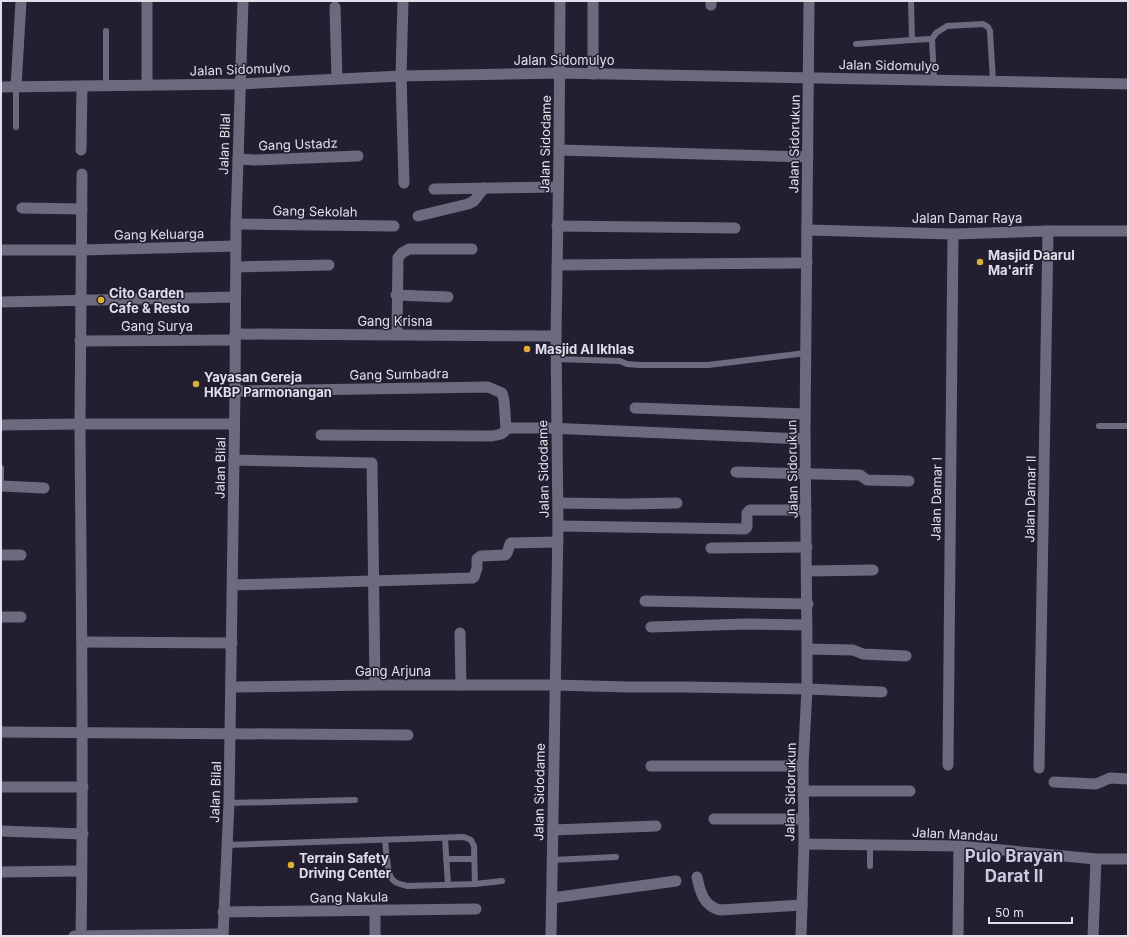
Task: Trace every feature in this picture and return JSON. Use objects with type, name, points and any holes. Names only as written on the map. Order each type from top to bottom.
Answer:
[{"type":"street","points":[[16,87],[21,1]]},
{"type":"street","points":[[147,1],[148,85]]},
{"type":"street","name":"Jalan Bilal","points":[[223,935],[229,803],[236,224],[243,1]]},
{"type":"street","points":[[403,1],[401,76],[404,183]]},
{"type":"street","name":"Jalan Sidodame","points":[[551,936],[558,542],[556,336],[560,1]]},
{"type":"street","points":[[593,1],[593,74]]},
{"type":"street","name":"Jalan Sidorukun","points":[[801,936],[804,844],[803,766],[807,689],[808,604],[805,414],[809,1]]},
{"type":"street","points":[[334,7],[337,80]]},
{"type":"street","name":"Jalan Sidomulyo","points":[[1,87],[240,84],[401,76],[559,73],[1128,84]]},
{"type":"street","points":[[81,150],[82,86]]},
{"type":"street","points":[[559,150],[808,156]]},
{"type":"street","name":"Gang Ustadz","points":[[238,159],[255,160],[358,156]]},
{"type":"street","points":[[81,936],[83,834],[83,642],[80,424],[82,174]]},
{"type":"street","points":[[434,190],[558,187]]},
{"type":"street","points":[[418,216],[468,204],[474,201],[484,188]]},
{"type":"street","points":[[22,208],[82,209]]},
{"type":"street","name":"Gang Sekolah","points":[[236,224],[394,226]]},
{"type":"street","points":[[557,226],[735,228]]},
{"type":"street","name":"Jalan Damar Raya","points":[[807,230],[953,234],[1048,231],[1128,231]]},
{"type":"street","name":"Jalan Damar II","points":[[1039,768],[1048,231]]},
{"type":"street","name":"Jalan Damar I","points":[[948,765],[953,234]]},
{"type":"street","name":"Gang Keluarga","points":[[1,250],[82,250],[236,246]]},
{"type":"street","points":[[397,335],[396,296],[398,258],[402,253],[409,249],[472,249]]},
{"type":"street","points":[[557,265],[807,263]]},
{"type":"street","points":[[236,267],[329,265]]},
{"type":"street","points":[[1,302],[235,296]]},
{"type":"street","points":[[396,296],[448,297]]},
{"type":"street","name":"Gang Krisna","points":[[235,337],[397,335],[556,336]]},
{"type":"street","name":"Gang Surya","points":[[80,341],[235,337]]},
{"type":"street","name":"Gang Sumbadra","points":[[235,391],[488,387],[502,393],[506,428]]},
{"type":"street","points":[[635,408],[805,414]]},
{"type":"street","points":[[1,425],[234,424]]},
{"type":"street","points":[[320,435],[491,436],[501,434],[506,431],[506,428],[557,428],[805,440]]},
{"type":"street","points":[[234,460],[372,463],[375,685]]},
{"type":"street","points":[[736,472],[860,475],[867,480],[909,481]]},
{"type":"street","points":[[1,486],[44,488]]},
{"type":"street","points":[[558,503],[678,503]]},
{"type":"street","points":[[558,526],[745,529],[747,527],[747,513],[750,510],[806,510]]},
{"type":"street","points":[[232,585],[472,578],[475,574],[477,559],[481,556],[505,555],[507,554],[511,543],[558,542]]},
{"type":"street","points":[[712,548],[807,547]]},
{"type":"street","points":[[1,555],[21,555]]},
{"type":"street","points":[[807,571],[873,570]]},
{"type":"street","points":[[645,600],[808,604]]},
{"type":"street","points":[[1,617],[21,617]]},
{"type":"street","points":[[651,627],[807,624]]},
{"type":"street","points":[[460,633],[461,685]]},
{"type":"street","points":[[83,642],[232,644]]},
{"type":"street","points":[[807,649],[853,650],[863,654],[906,656]]},
{"type":"street","name":"Gang Arjuna","points":[[231,687],[555,685],[627,688],[684,687],[882,692]]},
{"type":"street","points":[[1,732],[408,735]]},
{"type":"street","points":[[651,766],[803,766]]},
{"type":"street","points":[[1054,782],[1096,784],[1110,778],[1128,779]]},
{"type":"street","points":[[1,786],[83,788]]},
{"type":"street","points":[[803,791],[910,791]]},
{"type":"street","points":[[714,819],[804,819]]},
{"type":"street","points":[[553,830],[656,826]]},
{"type":"street","points":[[1,831],[83,834]]},
{"type":"street","name":"Jalan Mandau","points":[[804,844],[959,846],[1096,859],[1128,859]]},
{"type":"street","points":[[958,936],[959,846]]},
{"type":"street","points":[[1093,936],[1096,859]]},
{"type":"street","points":[[1,872],[76,871]]},
{"type":"street","points":[[697,877],[699,889],[703,898],[714,909],[721,910],[802,905]]},
{"type":"street","points":[[552,898],[676,881]]},
{"type":"street","name":"Gang Nakula","points":[[223,912],[476,909]]},
{"type":"street","points":[[375,910],[375,936]]},
{"type":"street","points":[[74,936],[223,935]]},
{"type":"lane","points":[[911,1],[912,40]]},
{"type":"lane","points":[[934,80],[932,39],[936,33],[947,26],[983,24],[988,27],[990,31],[993,81]]},
{"type":"lane","points":[[106,32],[106,86]]},
{"type":"lane","points":[[856,44],[932,39]]},
{"type":"lane","points":[[16,87],[16,127]]},
{"type":"lane","points":[[556,359],[620,361],[627,364],[640,365],[708,365],[806,353]]},
{"type":"lane","points":[[1099,426],[1128,426]]},
{"type":"lane","points":[[1,486],[1,468],[9,468]]},
{"type":"lane","points":[[229,803],[355,800]]},
{"type":"lane","points":[[226,845],[464,837],[471,840],[474,846],[475,884]]},
{"type":"lane","points":[[445,838],[448,885]]},
{"type":"lane","points":[[385,840],[389,874],[392,880],[408,886],[475,884],[502,881]]},
{"type":"lane","points":[[870,845],[870,866]]},
{"type":"lane","points":[[552,860],[616,857]]},
{"type":"lane","points":[[446,859],[474,859]]},
{"type":"place","name":"Masjid Daarul Ma'arif","points":[[980,262]]},
{"type":"place","name":"Cito Garden Cafe & Resto","points":[[101,300]]},
{"type":"place","name":"Masjid Al Ikhlas","points":[[527,349]]},
{"type":"place","name":"Yayasan Gereja HKBP Parmonangan","points":[[196,384]]},
{"type":"place","name":"Terrain Safety Driving Center","points":[[291,865]]},
{"type":"district","name":"Pulo Brayan Darat II","points":[[1014,866]]}]
